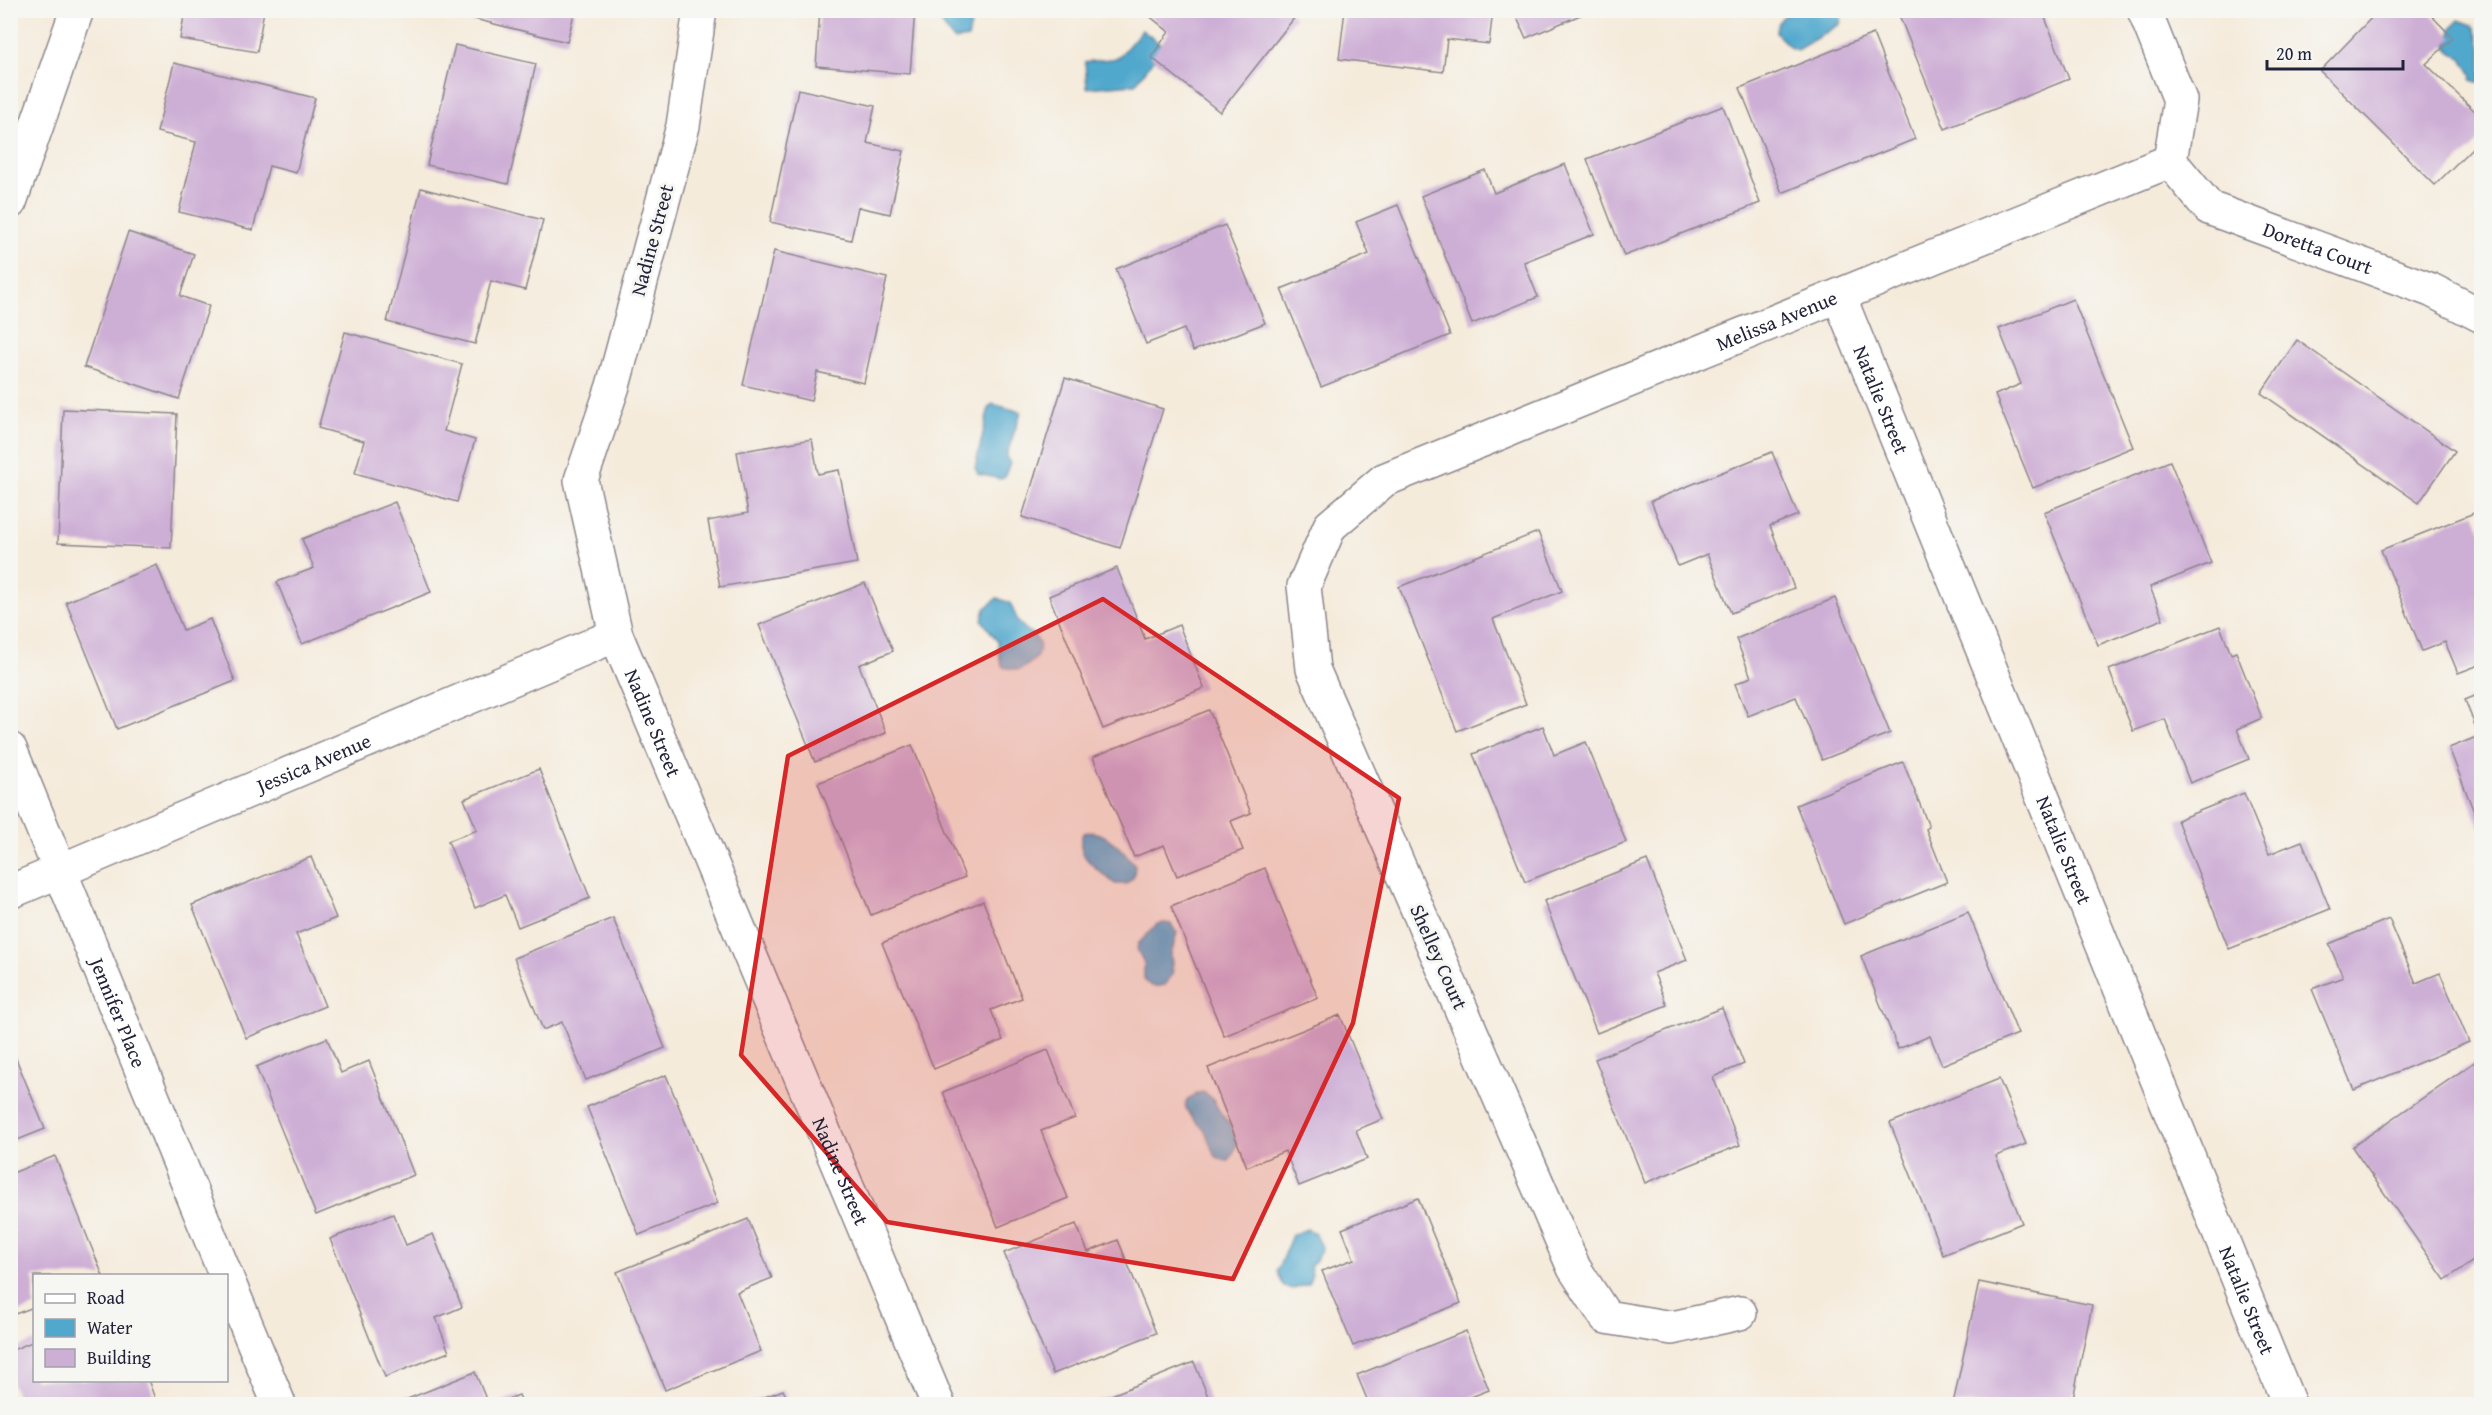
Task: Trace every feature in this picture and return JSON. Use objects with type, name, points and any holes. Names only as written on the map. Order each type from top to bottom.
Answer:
[{"type":"street","points":[[10,202],[77,10]]},
{"type":"street","name":"Nadine Street","points":[[700,10],[683,126],[613,386],[581,480],[616,635],[938,1404]]},
{"type":"street","points":[[2144,10],[2180,99],[2170,161]]},
{"type":"street","name":"Melissa Avenue","points":[[1384,480],[2170,161]]},
{"type":"street","name":"Doretta Court","points":[[2170,161],[2209,208],[2430,290],[2481,316]]},
{"type":"street","name":"Natalie Street","points":[[1839,296],[2289,1404]]},
{"type":"street","name":"Shelley Court","points":[[1384,480],[1330,526],[1304,586],[1313,669],[1574,1268],[1606,1317],[1672,1328],[1740,1313]]},
{"type":"street","name":"Jessica Avenue","points":[[10,892],[616,635]]},
{"type":"street","name":"Jennifer Place","points":[[10,748],[225,1274]]},
{"type":"street","name":"Jennifer Place","points":[[228,1281],[279,1404]]},
{"type":"highlighted area","points":[[1103,599],[1399,798],[1353,1023],[1233,1279],[887,1222],[741,1055],[788,756]]},
{"type":"water","points":[[1812,9],[1843,10],[1840,24],[1797,50],[1791,48],[1776,33],[1778,23],[1792,12]]},
{"type":"water","points":[[940,11],[974,11],[968,38],[954,40],[937,18]]},
{"type":"water","points":[[2459,20],[2473,25],[2481,46],[2481,84],[2471,80],[2472,75],[2462,58],[2452,54],[2447,46],[2451,38],[2451,28]]},
{"type":"water","points":[[1142,30],[1164,47],[1135,84],[1087,88],[1085,62],[1118,58]]},
{"type":"water","points":[[993,404],[1021,412],[1006,457],[1010,463],[1005,477],[1001,479],[978,474],[975,468],[989,407]]},
{"type":"water","points":[[997,598],[1010,603],[1017,619],[1039,643],[1040,649],[1036,658],[1018,670],[1003,667],[998,642],[982,620],[985,609]]},
{"type":"water","points":[[1089,832],[1109,839],[1135,865],[1134,877],[1126,884],[1115,884],[1084,856],[1081,841],[1083,833]]},
{"type":"water","points":[[1157,924],[1171,924],[1177,933],[1171,955],[1173,974],[1165,985],[1153,986],[1144,979],[1144,963],[1137,949],[1138,944]]},
{"type":"water","points":[[1202,1092],[1212,1099],[1235,1132],[1236,1147],[1229,1161],[1222,1160],[1214,1154],[1204,1130],[1186,1110],[1187,1100]]},
{"type":"water","points":[[1307,1229],[1315,1233],[1322,1247],[1316,1260],[1310,1266],[1312,1274],[1308,1284],[1294,1289],[1284,1287],[1277,1271],[1292,1235]]},
{"type":"building","points":[[185,10],[264,10],[257,52],[180,39]]},
{"type":"building","points":[[450,10],[575,10],[567,42],[450,13]]},
{"type":"building","points":[[820,10],[915,10],[910,74],[816,66]]},
{"type":"building","points":[[1142,10],[1287,10],[1295,17],[1220,112],[1151,57],[1169,32]]},
{"type":"building","points":[[1345,10],[1493,10],[1489,44],[1447,39],[1443,72],[1339,59]]},
{"type":"building","points":[[1897,10],[1938,10],[1941,18],[1960,10],[2042,10],[2069,79],[1945,129]]},
{"type":"building","points":[[2379,10],[2426,10],[2453,38],[2426,64],[2482,118],[2482,138],[2435,185],[2320,71]]},
{"type":"building","points":[[1514,11],[1590,11],[1526,38]]},
{"type":"building","points":[[1873,34],[1915,139],[1782,193],[1740,88]]},
{"type":"building","points":[[455,45],[536,64],[508,184],[427,165]]},
{"type":"building","points":[[174,63],[315,98],[296,173],[269,166],[253,230],[179,212],[196,142],[157,132]]},
{"type":"building","points":[[798,89],[875,106],[867,143],[904,151],[890,214],[858,207],[851,240],[770,222]]},
{"type":"building","points":[[1723,106],[1760,203],[1624,256],[1587,159]]},
{"type":"building","points":[[1565,164],[1594,234],[1524,262],[1538,297],[1472,324],[1421,196],[1485,170],[1494,193]]},
{"type":"building","points":[[421,188],[543,220],[525,290],[491,281],[475,344],[387,322]]},
{"type":"building","points":[[1398,205],[1450,335],[1321,387],[1281,289],[1369,254],[1356,222]]},
{"type":"building","points":[[1225,225],[1265,323],[1193,351],[1184,329],[1146,344],[1116,269]]},
{"type":"building","points":[[128,232],[194,254],[180,296],[209,306],[179,399],[84,367]]},
{"type":"building","points":[[774,251],[887,278],[864,383],[817,372],[811,401],[743,385]]},
{"type":"building","points":[[2073,299],[2133,447],[2033,488],[1995,395],[2021,384],[1999,329]]},
{"type":"building","points":[[345,332],[462,364],[444,431],[475,440],[457,502],[355,473],[364,441],[318,428]]},
{"type":"building","points":[[2297,340],[2455,451],[2419,503],[2261,393]]},
{"type":"building","points":[[1065,378],[1163,409],[1120,548],[1022,517]]},
{"type":"building","points":[[63,409],[177,414],[171,548],[58,543]]},
{"type":"building","points":[[812,439],[818,474],[839,470],[857,563],[720,587],[708,521],[748,513],[737,452]]},
{"type":"building","points":[[1772,452],[1798,515],[1770,526],[1794,588],[1731,613],[1707,554],[1678,566],[1651,501]]},
{"type":"building","points":[[2170,461],[2211,563],[2150,587],[2163,619],[2098,645],[2044,512]]},
{"type":"building","points":[[395,502],[431,592],[302,644],[277,582],[314,568],[302,539]]},
{"type":"building","points":[[2474,513],[2482,532],[2482,664],[2458,673],[2445,642],[2422,651],[2381,550]]},
{"type":"building","points":[[1538,532],[1562,591],[1493,619],[1526,704],[1457,731],[1399,587]]},
{"type":"building","points":[[157,565],[183,630],[210,619],[235,681],[117,729],[66,602]]},
{"type":"building","points":[[1117,568],[1145,639],[1179,625],[1204,688],[1103,729],[1049,596]]},
{"type":"building","points":[[865,583],[893,651],[859,665],[886,733],[815,762],[759,625]]},
{"type":"building","points":[[1835,598],[1890,733],[1822,760],[1796,697],[1748,716],[1735,684],[1751,677],[1736,639]]},
{"type":"building","points":[[2220,626],[2231,654],[2236,652],[2262,718],[2237,729],[2249,759],[2190,783],[2165,719],[2133,731],[2109,670]]},
{"type":"building","points":[[2482,693],[2481,830],[2449,748],[2479,736],[2465,700]]},
{"type":"building","points":[[1209,710],[1251,813],[1231,821],[1243,850],[1177,876],[1164,845],[1134,857],[1093,757]]},
{"type":"building","points":[[1543,726],[1554,755],[1586,742],[1626,842],[1525,882],[1473,754]]},
{"type":"building","points":[[912,745],[965,877],[871,915],[818,783]]},
{"type":"building","points":[[1903,762],[1929,827],[1926,829],[1947,882],[1844,924],[1796,805]]},
{"type":"building","points":[[539,769],[590,898],[518,927],[505,895],[475,908],[448,841],[477,830],[464,799]]},
{"type":"building","points":[[2244,793],[2269,854],[2302,841],[2330,909],[2229,949],[2177,820]]},
{"type":"building","points":[[311,857],[336,918],[296,934],[325,1006],[246,1038],[192,905]]},
{"type":"building","points":[[1647,860],[1687,960],[1654,973],[1667,1005],[1597,1033],[1544,901]]},
{"type":"building","points":[[1265,868],[1318,998],[1224,1036],[1171,906]]},
{"type":"building","points":[[983,901],[1022,998],[991,1010],[1003,1040],[934,1069],[882,943]]},
{"type":"building","points":[[1968,912],[2018,1034],[1942,1065],[1930,1036],[1898,1049],[1861,956]]},
{"type":"building","points":[[613,918],[665,1048],[586,1080],[562,1022],[543,1030],[514,958]]},
{"type":"building","points":[[2389,919],[2416,983],[2440,973],[2469,1042],[2354,1090],[2312,989],[2343,977],[2329,944]]},
{"type":"building","points":[[1722,1008],[1744,1064],[1713,1077],[1740,1145],[1645,1183],[1595,1059]]},
{"type":"building","points":[[1340,1015],[1383,1119],[1356,1130],[1367,1159],[1299,1186],[1285,1151],[1247,1167],[1208,1068]]},
{"type":"building","points":[[327,1038],[341,1073],[369,1061],[414,1175],[316,1215],[256,1067]]},
{"type":"building","points":[[10,1044],[45,1129],[10,1143]]},
{"type":"building","points":[[1048,1050],[1075,1118],[1041,1131],[1068,1198],[998,1227],[943,1092]]},
{"type":"building","points":[[2482,1057],[2482,1255],[2445,1280],[2352,1147]]},
{"type":"building","points":[[666,1075],[718,1203],[639,1235],[587,1107]]},
{"type":"building","points":[[1999,1079],[2026,1144],[1996,1156],[2022,1223],[1943,1255],[1890,1123]]},
{"type":"building","points":[[55,1156],[102,1274],[33,1274],[33,1307],[10,1316],[10,1174]]},
{"type":"building","points":[[1418,1198],[1461,1303],[1353,1346],[1322,1271],[1354,1259],[1342,1229]]},
{"type":"building","points":[[393,1214],[406,1245],[433,1234],[462,1307],[436,1318],[449,1352],[385,1377],[330,1239]]},
{"type":"building","points":[[748,1219],[772,1278],[737,1292],[761,1351],[665,1390],[617,1272]]},
{"type":"building","points":[[1076,1224],[1088,1252],[1118,1240],[1156,1333],[1053,1374],[1004,1253]]},
{"type":"building","points":[[1979,1282],[2092,1305],[2072,1404],[1953,1404]]},
{"type":"building","points":[[1466,1331],[1489,1390],[1453,1404],[1369,1404],[1357,1375]]},
{"type":"building","points":[[33,1341],[33,1382],[149,1382],[157,1404],[21,1404],[10,1379],[10,1351]]},
{"type":"building","points":[[1194,1362],[1211,1404],[1089,1404]]},
{"type":"building","points":[[475,1372],[488,1404],[395,1404]]},
{"type":"building","points":[[783,1390],[790,1404],[747,1404]]},
{"type":"building","points":[[519,1395],[523,1404],[495,1404]]}]
